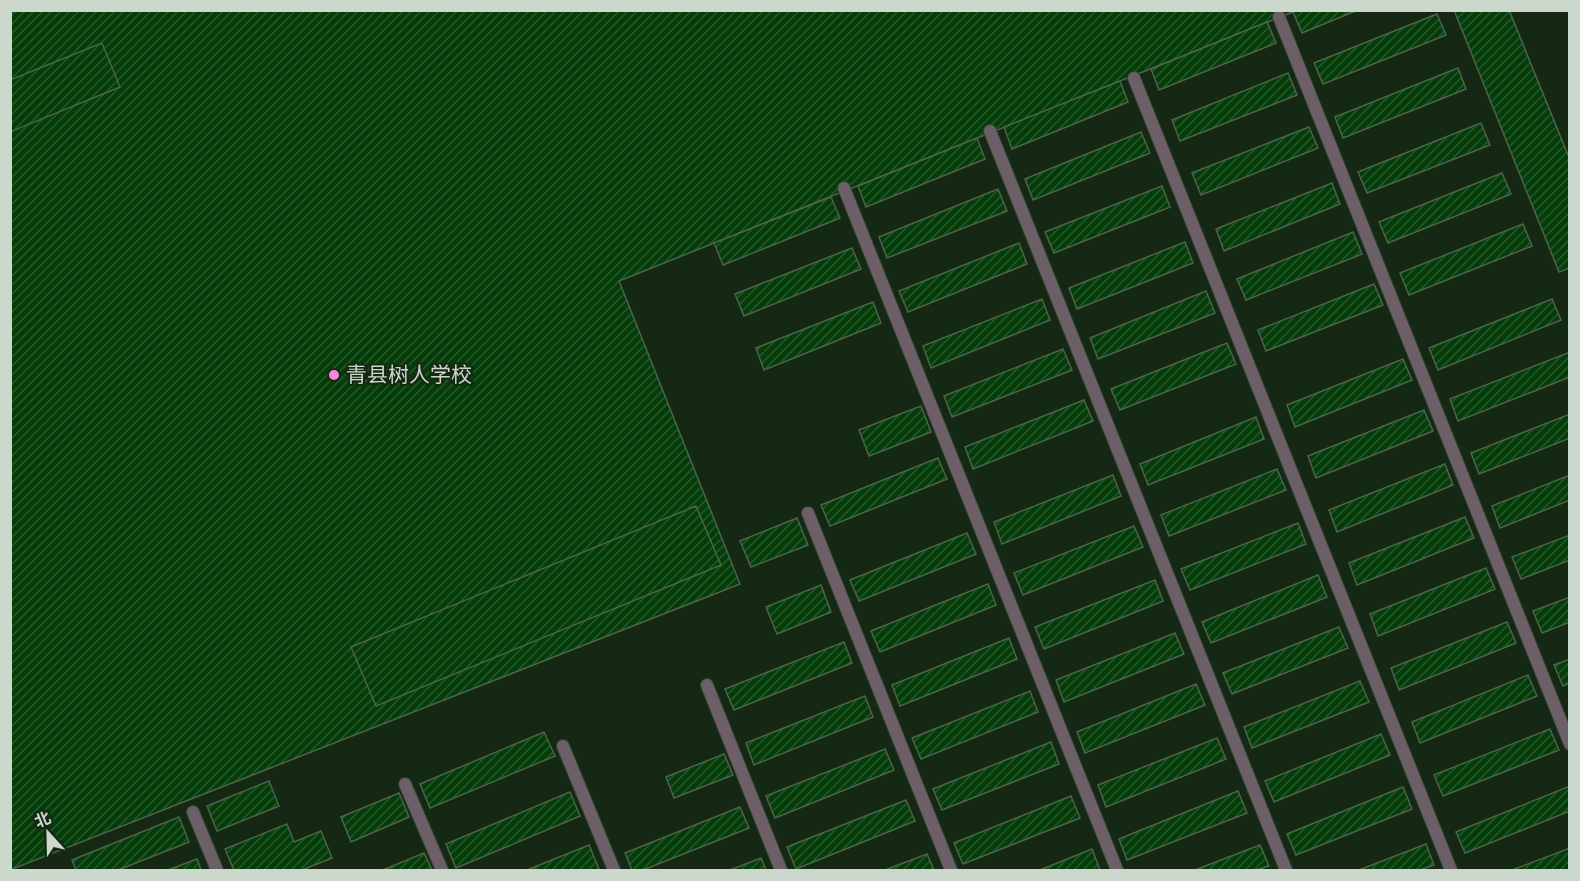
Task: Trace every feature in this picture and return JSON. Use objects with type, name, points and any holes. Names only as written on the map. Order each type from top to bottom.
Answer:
[{"type":"lane","points":[[1279,17],[1569,744]]},
{"type":"lane","points":[[1134,78],[1451,870]]},
{"type":"lane","points":[[990,132],[1286,870]]},
{"type":"lane","points":[[844,188],[1117,870]]},
{"type":"lane","points":[[808,513],[951,870]]},
{"type":"lane","points":[[707,685],[780,870]]},
{"type":"lane","points":[[563,746],[614,870]]},
{"type":"lane","points":[[405,784],[442,870]]},
{"type":"lane","points":[[193,812],[217,870]]},
{"type":"building","points":[[10,10],[88,10],[93,22],[10,56]]},
{"type":"building","name":"青县树人学校","points":[[10,10],[1298,10],[619,281],[740,584],[10,870]]},
{"type":"building","points":[[1297,10],[1358,10],[1302,33],[1293,12]]},
{"type":"building","points":[[1454,10],[1509,10],[1570,160],[1570,268],[1559,272]]},
{"type":"building","points":[[1437,14],[1446,35],[1323,84],[1314,63]]},
{"type":"building","points":[[1267,22],[1276,43],[1159,90],[1151,69]]},
{"type":"building","points":[[102,43],[120,87],[10,132],[10,80]]},
{"type":"building","points":[[1458,68],[1466,89],[1343,138],[1335,117]]},
{"type":"building","points":[[1288,73],[1297,95],[1180,141],[1172,120]]},
{"type":"building","points":[[1120,81],[1128,102],[1012,149],[1004,127]]},
{"type":"building","points":[[1481,123],[1490,145],[1367,193],[1358,172]]},
{"type":"building","points":[[1309,127],[1318,148],[1201,195],[1192,173]]},
{"type":"building","points":[[1141,132],[1150,153],[1033,200],[1025,179]]},
{"type":"building","points":[[977,138],[985,159],[866,207],[858,186]]},
{"type":"building","points":[[1502,173],[1511,194],[1388,243],[1379,222]]},
{"type":"building","points":[[1332,183],[1340,204],[1224,251],[1216,229]]},
{"type":"building","points":[[1162,186],[1170,207],[1054,253],[1045,232]]},
{"type":"building","points":[[998,189],[1007,211],[887,258],[879,237]]},
{"type":"building","points":[[831,197],[840,218],[723,265],[714,243]]},
{"type":"building","points":[[1523,224],[1532,246],[1409,295],[1400,273]]},
{"type":"building","points":[[1353,232],[1362,254],[1246,300],[1237,279]]},
{"type":"building","points":[[1185,242],[1193,263],[1077,309],[1069,288]]},
{"type":"building","points":[[1019,243],[1027,264],[908,312],[899,291]]},
{"type":"building","points":[[852,248],[861,269],[744,316],[735,294]]},
{"type":"building","points":[[1374,284],[1383,305],[1266,351],[1258,330]]},
{"type":"building","points":[[1206,291],[1215,313],[1098,359],[1090,338]]},
{"type":"building","points":[[1042,299],[1050,320],[931,368],[923,346]]},
{"type":"building","points":[[1552,299],[1561,320],[1438,370],[1429,348]]},
{"type":"building","points":[[873,302],[881,323],[764,370],[756,348]]},
{"type":"building","points":[[1227,343],[1236,364],[1120,410],[1111,389]]},
{"type":"building","points":[[1063,349],[1072,370],[952,417],[944,396]]},
{"type":"building","points":[[1570,352],[1570,377],[1458,421],[1450,399]]},
{"type":"building","points":[[1403,359],[1412,380],[1295,427],[1287,405]]},
{"type":"building","points":[[1084,400],[1093,421],[973,469],[965,447]]},
{"type":"building","points":[[921,406],[931,432],[869,456],[859,430]]},
{"type":"building","points":[[1424,410],[1433,431],[1316,478],[1308,456]]},
{"type":"building","points":[[1570,414],[1570,438],[1479,474],[1471,453]]},
{"type":"building","points":[[1256,417],[1264,439],[1148,485],[1140,464]]},
{"type":"building","points":[[938,458],[947,479],[830,526],[821,505]]},
{"type":"building","points":[[1445,464],[1453,485],[1337,532],[1329,510]]},
{"type":"building","points":[[1277,469],[1286,490],[1169,536],[1161,515]]},
{"type":"building","points":[[1113,475],[1121,496],[1002,544],[994,522]]},
{"type":"building","points":[[1570,475],[1570,500],[1500,528],[1492,506]]},
{"type":"building","points":[[696,506],[721,565],[376,706],[351,647]]},
{"type":"building","points":[[1465,517],[1474,538],[1357,585],[1349,563]]},
{"type":"building","points":[[797,518],[808,545],[751,567],[740,541]]},
{"type":"building","points":[[1298,523],[1306,544],[1190,590],[1181,569]]},
{"type":"building","points":[[1134,526],[1143,547],[1023,595],[1014,573]]},
{"type":"building","points":[[967,533],[976,554],[859,601],[850,580]]},
{"type":"building","points":[[1570,535],[1570,560],[1521,579],[1512,557]]},
{"type":"building","points":[[1486,568],[1495,589],[1378,636],[1370,614]]},
{"type":"building","points":[[1318,575],[1327,597],[1211,643],[1202,622]]},
{"type":"building","points":[[1155,580],[1163,601],[1044,649],[1035,627]]},
{"type":"building","points":[[988,584],[996,605],[880,652],[871,631]]},
{"type":"building","points":[[821,585],[831,612],[777,634],[766,607]]},
{"type":"building","points":[[1570,597],[1570,622],[1542,633],[1533,611]]},
{"type":"building","points":[[1507,622],[1516,643],[1399,690],[1391,668]]},
{"type":"building","points":[[1339,627],[1348,648],[1232,694],[1223,673]]},
{"type":"building","points":[[1175,633],[1184,654],[1064,702],[1056,680]]},
{"type":"building","points":[[1009,638],[1017,659],[900,706],[892,685]]},
{"type":"building","points":[[844,642],[852,663],[734,710],[725,689]]},
{"type":"building","points":[[1570,659],[1570,683],[1563,686],[1554,665]]},
{"type":"building","points":[[1528,675],[1537,696],[1420,743],[1412,722]]},
{"type":"building","points":[[1360,681],[1369,702],[1252,748],[1244,727]]},
{"type":"building","points":[[1196,684],[1205,705],[1085,753],[1077,732]]},
{"type":"building","points":[[1030,691],[1038,712],[921,759],[912,738]]},
{"type":"building","points":[[865,696],[873,717],[754,765],[746,743]]},
{"type":"building","points":[[1550,729],[1559,750],[1443,796],[1434,775]]},
{"type":"building","points":[[544,732],[555,756],[430,808],[420,784]]},
{"type":"building","points":[[1381,734],[1390,755],[1274,802],[1265,781]]},
{"type":"building","points":[[1217,738],[1226,759],[1106,807],[1098,785]]},
{"type":"building","points":[[1051,742],[1059,764],[942,810],[933,789]]},
{"type":"building","points":[[885,749],[894,770],[775,818],[766,796]]},
{"type":"building","points":[[724,754],[733,775],[674,798],[666,777]]},
{"type":"building","points":[[269,781],[279,806],[217,831],[207,806]]},
{"type":"building","points":[[1570,786],[1570,811],[1465,853],[1456,832]]},
{"type":"building","points":[[1403,787],[1412,809],[1296,855],[1287,834]]},
{"type":"building","points":[[1238,791],[1247,813],[1127,860],[1119,839]]},
{"type":"building","points":[[570,792],[580,816],[456,868],[446,844]]},
{"type":"building","points":[[399,793],[409,817],[351,842],[341,817]]},
{"type":"building","points":[[1071,796],[1080,818],[963,864],[954,843]]},
{"type":"building","points":[[906,800],[915,821],[796,869],[787,847]]},
{"type":"building","points":[[740,807],[749,828],[643,870],[632,870],[625,853]]},
{"type":"building","points":[[179,817],[189,842],[118,870],[76,870],[72,860]]},
{"type":"building","points":[[287,824],[294,842],[321,831],[332,858],[302,870],[234,870],[225,849]]},
{"type":"building","points":[[1426,844],[1434,865],[1420,870],[1359,870]]},
{"type":"building","points":[[589,845],[599,869],[527,870]]},
{"type":"building","points":[[1260,845],[1269,866],[1256,870],[1195,870]]},
{"type":"building","points":[[1570,848],[1570,870],[1512,870]]},
{"type":"building","points":[[1092,849],[1100,870],[1040,870]]},
{"type":"building","points":[[424,853],[432,870],[383,870]]},
{"type":"building","points":[[927,854],[934,870],[885,870]]},
{"type":"building","points":[[761,858],[766,870],[730,870]]},
{"type":"building","points":[[197,859],[201,870],[168,870]]},
{"type":"place","name":"青县树人学校","points":[[334,375]]}]
